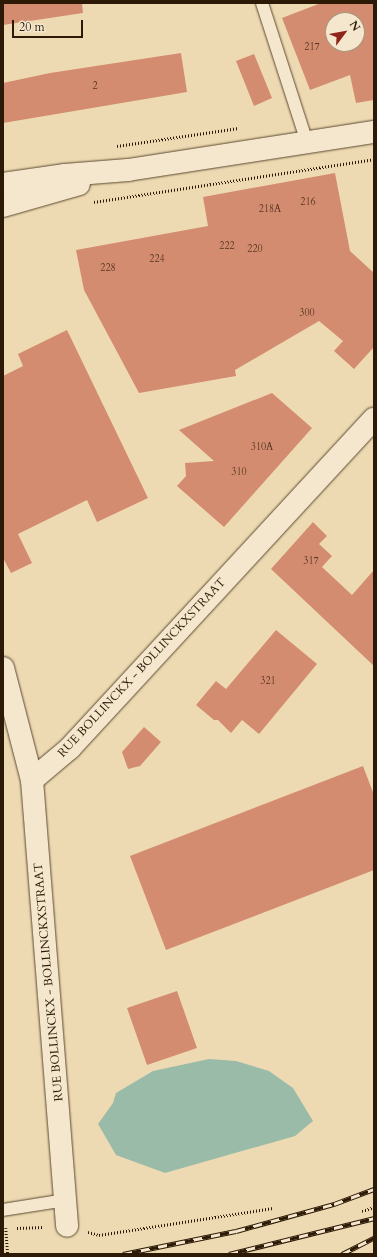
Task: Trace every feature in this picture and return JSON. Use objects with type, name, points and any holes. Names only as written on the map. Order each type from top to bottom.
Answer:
[{"type":"street","points":[[3,184],[65,175],[128,170],[374,132]]},
{"type":"street","points":[[3,206],[128,170]]},
{"type":"street","name":"RUE BOLLINCKX - BOLLINCKXSTRAAT","points":[[68,1226],[32,780],[70,748],[374,419]]},
{"type":"street","points":[[3,668],[32,780]]},
{"type":"lane","points":[[262,3],[307,142]]},
{"type":"lane","points":[[3,1210],[66,1200]]},
{"type":"path","points":[[86,203],[374,159]]},
{"type":"path","points":[[362,1211],[374,1207]]},
{"type":"path","points":[[8,1254],[6,1228],[68,1226],[99,1235],[273,1208]]},
{"type":"path","points":[[17,1254],[32,1254]]},
{"type":"shaded area","points":[[209,1059],[236,1061],[269,1071],[293,1088],[313,1121],[295,1136],[165,1173],[116,1155],[98,1124],[113,1103],[116,1093],[153,1071]]},
{"type":"building","points":[[3,3],[82,3],[83,13],[3,25]]},
{"type":"building","points":[[321,3],[374,3],[374,100],[356,103],[350,75],[310,90],[282,18]]},
{"type":"building","points":[[181,53],[187,92],[3,123],[3,83],[50,73]]},
{"type":"building","points":[[254,54],[272,98],[254,106],[236,61]]},
{"type":"building","points":[[335,173],[350,251],[374,273],[374,347],[354,369],[334,351],[343,341],[319,321],[235,370],[236,376],[139,393],[84,290],[76,250],[208,226],[203,197]]},
{"type":"building","points":[[67,330],[148,498],[97,522],[87,500],[18,534],[32,563],[11,573],[3,558],[3,376],[23,366],[18,354]]},
{"type":"building","points":[[272,393],[312,428],[224,527],[177,486],[186,476],[185,463],[214,461],[179,430]]},
{"type":"building","points":[[313,522],[327,536],[319,544],[332,556],[322,567],[352,595],[374,570],[374,666],[271,569]]},
{"type":"building","points":[[276,630],[317,664],[259,734],[242,720],[231,733],[218,720],[214,720],[196,705],[216,681],[226,689]]},
{"type":"building","points":[[144,727],[161,742],[140,766],[128,769],[122,752]]},
{"type":"building","points":[[363,766],[374,795],[374,870],[166,950],[130,856]]},
{"type":"building","points":[[177,991],[197,1048],[147,1065],[127,1008]]},
{"type":"railway","points":[[123,1254],[236,1231],[334,1204],[374,1189]]},
{"type":"railway","points":[[229,1254],[374,1218]]},
{"type":"railway","points":[[342,1254],[374,1238]]}]
